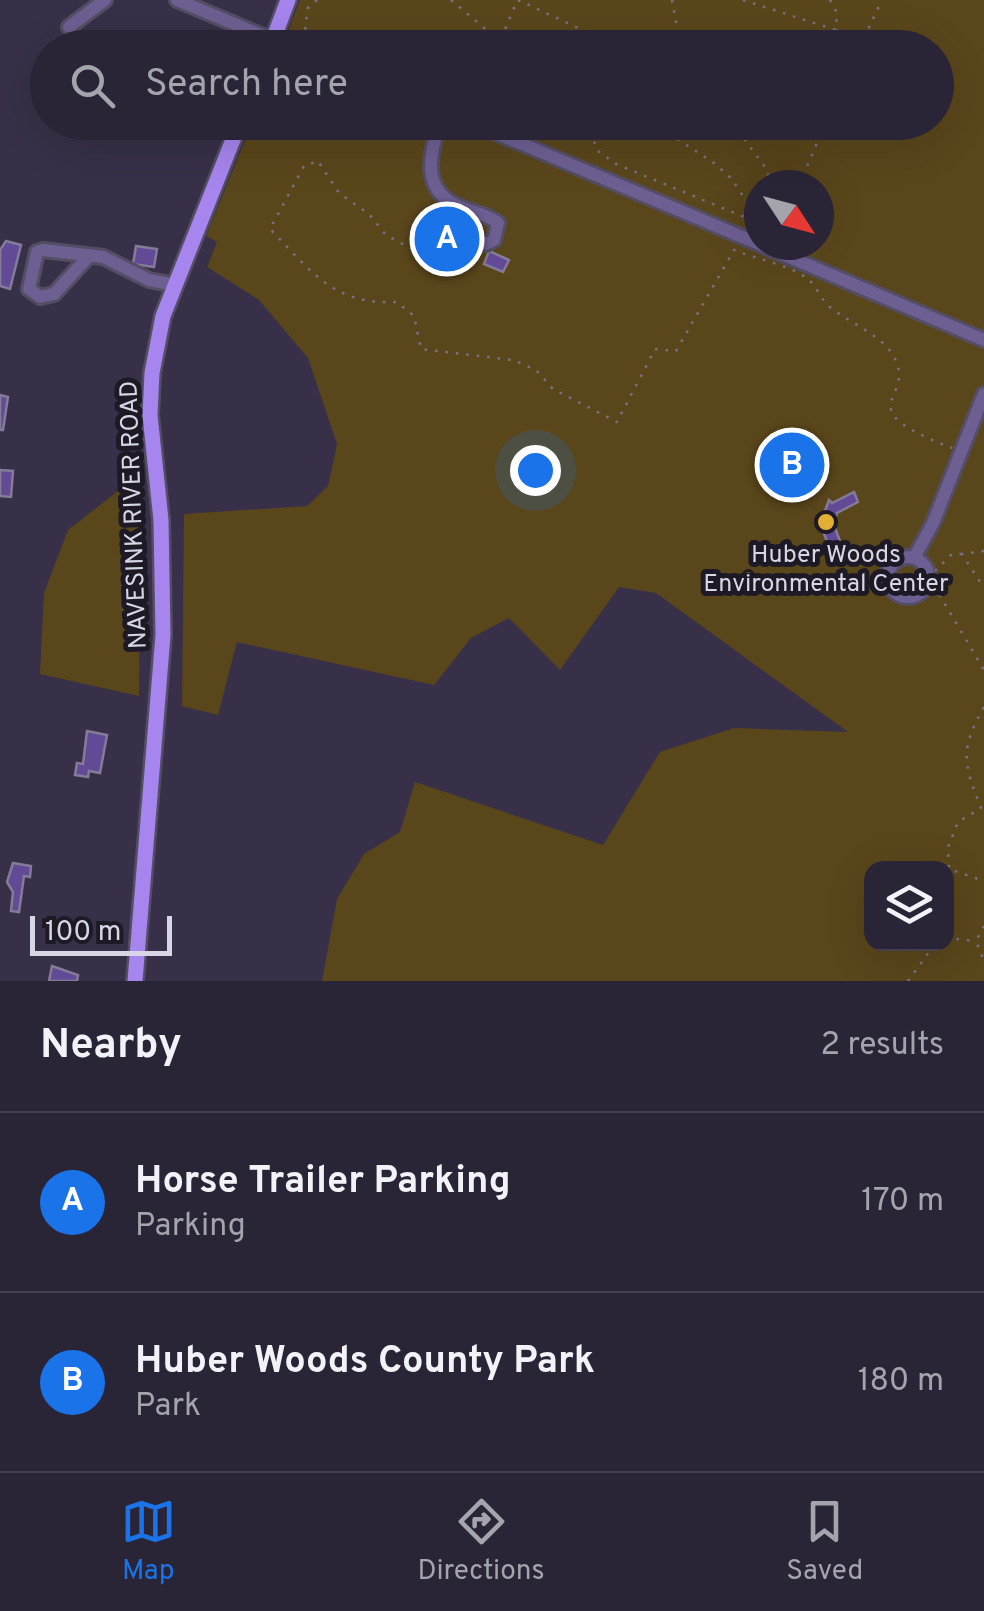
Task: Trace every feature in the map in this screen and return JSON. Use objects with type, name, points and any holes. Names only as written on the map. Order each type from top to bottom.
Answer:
[{"type":"main road","points":[[277,30],[288,0]]},
{"type":"main road","name":"NAVESINK RIVER ROAD","points":[[135,981],[162,635],[162,520],[150,393],[159,333],[233,140]]},
{"type":"street","points":[[69,27],[105,0]]},
{"type":"street","points":[[177,0],[242,30]]},
{"type":"street","points":[[436,140],[429,168],[436,187],[455,205],[491,218],[499,232],[486,244],[450,224],[455,205]]},
{"type":"street","points":[[513,140],[744,237]]},
{"type":"street","points":[[89,256],[54,294],[40,297],[28,289],[37,252],[72,250],[116,261],[149,280],[175,286]]},
{"type":"street","points":[[797,260],[984,340]]},
{"type":"street","points":[[914,558],[984,394]]},
{"type":"street","points":[[903,558],[914,558],[928,577],[924,589],[914,597],[891,589],[886,575],[903,558]]},
{"type":"path","points":[[308,30],[305,28],[308,8],[317,0]]},
{"type":"path","points":[[452,0],[486,30]]},
{"type":"path","points":[[505,30],[518,0],[583,30]]},
{"type":"path","points":[[672,0],[678,30]]},
{"type":"path","points":[[743,0],[836,30],[836,14],[830,0]]},
{"type":"path","points":[[867,30],[882,0]]},
{"type":"path","points":[[594,140],[598,150],[616,164],[744,216]]},
{"type":"path","points":[[679,140],[714,162],[744,198]]},
{"type":"path","points":[[745,140],[766,170]]},
{"type":"path","points":[[806,170],[822,140]]},
{"type":"path","points":[[450,224],[423,255],[408,250],[339,194],[318,161],[304,166],[270,229],[317,277],[361,304],[397,302],[414,316],[421,349],[513,360],[536,370],[553,390],[617,422],[655,349],[676,352],[734,250],[809,279],[829,307],[892,353],[897,366],[888,404],[892,417],[905,430],[960,452]]},
{"type":"path","points":[[984,551],[952,554],[928,577],[984,670]]},
{"type":"path","points":[[962,554],[984,588]]},
{"type":"path","points":[[984,706],[968,738],[964,758],[983,808],[958,822],[946,861],[949,869],[984,881]]},
{"type":"path","points":[[984,926],[976,942],[984,961]]},
{"type":"path","points":[[954,939],[976,942]]},
{"type":"path","points":[[908,981],[929,951]]},
{"type":"shaded area","points":[[300,0],[984,0],[984,981],[322,981],[337,899],[364,854],[400,832],[415,782],[603,845],[660,752],[734,728],[848,732],[656,593],[619,587],[560,670],[509,618],[471,638],[434,685],[237,642],[218,715],[182,706],[184,514],[307,506],[328,486],[337,444],[308,358],[259,300],[207,267],[217,242],[206,236],[245,140],[954,140],[954,30],[289,30]]},
{"type":"shaded area","points":[[136,477],[141,511],[139,696],[40,674],[44,593],[68,530]]},
{"type":"building","points":[[466,239],[478,246],[470,265],[456,260]]},
{"type":"building","points":[[6,241],[21,245],[10,289],[0,286],[0,250]]},
{"type":"building","points":[[136,246],[157,249],[154,267],[133,264]]},
{"type":"building","points":[[489,251],[509,260],[503,272],[484,264]]},
{"type":"building","points":[[0,395],[8,397],[3,430],[0,430]]},
{"type":"building","points":[[0,470],[13,471],[11,497],[0,496]]},
{"type":"building","name":"Huber Woods Environmental Center","points":[[854,492],[858,502],[837,513],[834,525],[841,544],[830,548],[821,527],[817,527],[818,518],[822,519],[829,500],[832,503]]},
{"type":"building","points":[[87,731],[107,735],[100,773],[89,771],[88,777],[75,775],[77,763],[83,764]]},
{"type":"building","points":[[13,863],[31,866],[30,877],[24,876],[19,912],[11,911],[13,892],[7,882]]},
{"type":"building","points":[[52,966],[78,975],[77,981],[49,981]]},
{"type":"place","name":"Horse Trailer Parking","points":[[447,239]]},
{"type":"place","name":"Huber Woods County Park","points":[[792,465]]},
{"type":"place","name":"Huber Woods Environmental Center","points":[[826,522]]}]
